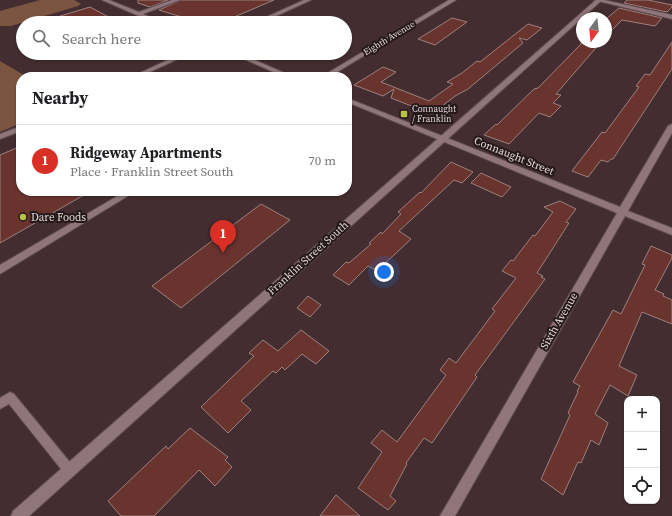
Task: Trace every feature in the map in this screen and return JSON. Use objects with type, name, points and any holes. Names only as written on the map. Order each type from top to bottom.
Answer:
[{"type":"street","points":[[105,0],[144,16]]},
{"type":"street","points":[[139,14],[178,0]]},
{"type":"street","points":[[272,16],[308,0]]},
{"type":"street","name":"Eighth Avenue","points":[[332,72],[453,0]]},
{"type":"street","points":[[598,0],[672,17]]},
{"type":"street","name":"Franklin Street South","points":[[18,516],[598,0]]},
{"type":"street","points":[[145,72],[172,60]]},
{"type":"street","points":[[250,60],[279,72]]},
{"type":"street","name":"Connaught Street","points":[[352,102],[672,232]]},
{"type":"street","name":"Sixth Avenue","points":[[447,516],[672,126]]},
{"type":"street","points":[[0,137],[16,130]]},
{"type":"street","points":[[0,270],[124,196]]},
{"type":"lane","points":[[0,404],[10,397],[70,470]]},
{"type":"shaded area","points":[[40,0],[74,0],[81,4],[44,16],[16,16],[16,25],[11,26],[0,26],[0,11]]},
{"type":"shaded area","points":[[0,61],[19,72],[16,72],[16,125],[0,132]]},
{"type":"building","points":[[138,0],[168,0],[150,7],[138,3]]},
{"type":"building","points":[[181,0],[274,0],[236,16],[178,16],[159,10]]},
{"type":"building","points":[[627,0],[648,0],[672,5],[672,7],[667,12],[624,3]]},
{"type":"building","points":[[90,7],[107,16],[60,16]]},
{"type":"building","points":[[619,8],[662,18],[655,26],[622,20],[612,30],[612,14]]},
{"type":"building","points":[[452,18],[467,22],[435,45],[418,39]]},
{"type":"building","points":[[528,24],[542,28],[527,40],[519,38],[523,43],[468,89],[455,96],[432,114],[391,98],[394,89],[383,96],[354,85],[383,67],[396,72],[381,82],[429,101],[453,84],[447,82],[462,73],[477,61],[480,62]]},
{"type":"building","points":[[672,42],[672,69],[613,159],[608,162],[601,160],[588,177],[572,171],[602,132],[605,133],[639,87],[636,86],[645,74],[650,75]]},
{"type":"building","points":[[577,48],[596,48],[556,94],[561,95],[553,103],[561,106],[550,117],[539,113],[509,144],[484,135],[496,124],[497,125],[534,89],[538,88]]},
{"type":"building","name":"Dare Foods","points":[[16,148],[16,196],[82,196],[0,243],[0,155]]},
{"type":"building","points":[[451,162],[473,172],[462,183],[454,180],[399,231],[411,239],[377,271],[368,266],[349,285],[333,275],[346,262],[349,263],[371,244],[369,243],[381,232],[382,234],[401,214],[398,212],[420,192],[421,193]]},
{"type":"building","points":[[481,173],[511,187],[502,197],[471,183]]},
{"type":"building","points":[[560,201],[576,209],[566,222],[569,223],[537,273],[545,279],[475,375],[477,377],[432,443],[424,438],[406,463],[407,464],[390,496],[396,501],[388,510],[358,488],[382,452],[371,443],[382,430],[397,442],[446,375],[440,370],[449,358],[456,363],[495,311],[492,309],[516,278],[502,271],[511,260],[513,261],[533,235],[535,236],[553,212],[544,207]]},
{"type":"building","points":[[261,204],[290,220],[181,308],[152,286]]},
{"type":"building","points":[[651,246],[672,255],[672,258],[655,290],[672,300],[672,324],[642,312],[619,366],[637,375],[628,396],[610,385],[595,414],[608,423],[599,445],[591,440],[581,463],[578,462],[563,495],[541,479],[570,415],[568,413],[580,386],[573,382],[613,310],[621,314],[645,265],[642,264]]},
{"type":"building","points":[[308,296],[321,305],[310,317],[297,308]]},
{"type":"building","points":[[301,330],[329,351],[316,364],[302,354],[285,370],[282,367],[276,373],[273,371],[241,401],[251,410],[228,433],[201,407],[254,356],[249,353],[263,340],[278,351]]},
{"type":"building","points":[[190,428],[228,457],[225,460],[232,467],[215,486],[199,470],[154,516],[121,516],[108,501],[166,446],[168,449]]},
{"type":"building","points":[[336,495],[360,516],[320,516]]},
{"type":"place","name":"Connaught / Franklin","points":[[404,114]]},
{"type":"place","name":"Dare Foods","points":[[23,217]]},
{"type":"place","name":"Ridgeway Apartments","points":[[223,253]]}]
